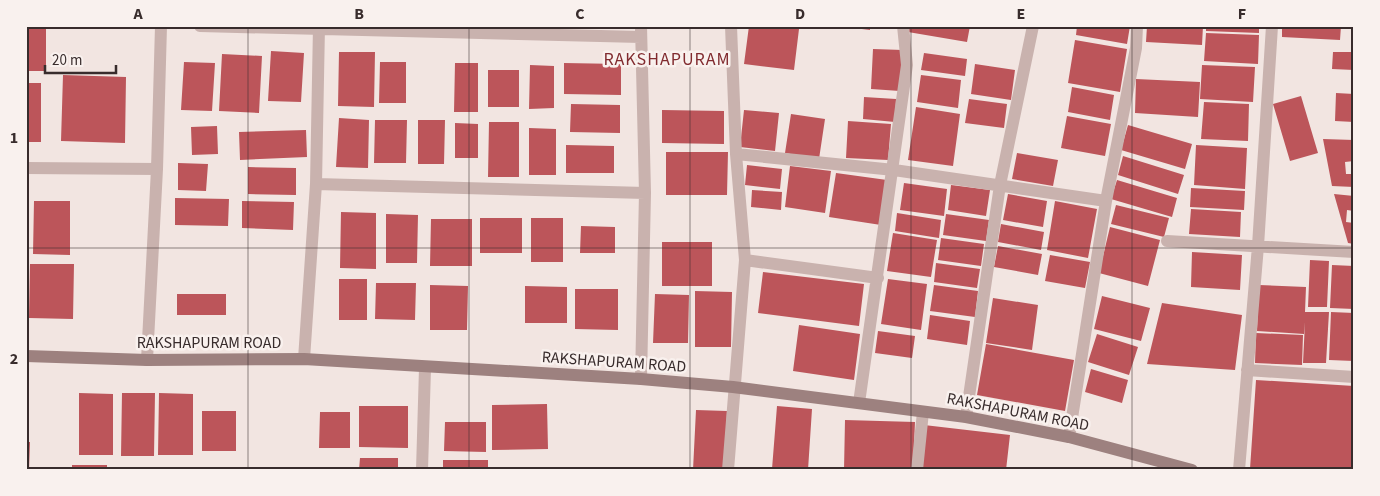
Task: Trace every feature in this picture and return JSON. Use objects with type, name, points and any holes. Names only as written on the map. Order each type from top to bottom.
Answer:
[{"type":"street","points":[[147,360],[157,169],[161,26]]},
{"type":"street","points":[[200,26],[641,32],[644,193],[641,379]]},
{"type":"street","points":[[728,470],[733,387],[745,260],[736,154],[731,26]]},
{"type":"street","points":[[860,403],[894,170],[907,65],[904,26]]},
{"type":"street","points":[[966,417],[1000,185],[1032,26]]},
{"type":"street","points":[[1068,436],[1106,201],[1136,48],[1137,26]]},
{"type":"street","points":[[1239,470],[1258,246],[1272,26]]},
{"type":"street","points":[[304,359],[316,184],[319,28]]},
{"type":"street","points":[[736,154],[894,170],[1106,201]]},
{"type":"street","points":[[26,168],[157,169]]},
{"type":"street","points":[[316,184],[644,193]]},
{"type":"street","points":[[1167,241],[1354,252]]},
{"type":"street","points":[[745,260],[878,278]]},
{"type":"street","name":"RAKSHAPURAM ROAD","points":[[26,356],[147,360],[304,359],[425,368],[641,379],[733,387],[966,417],[1068,436],[1192,470]]},
{"type":"street","points":[[422,470],[425,368]]},
{"type":"street","points":[[1247,370],[1354,377]]},
{"type":"street","points":[[917,470],[923,412]]},
{"type":"building","points":[[26,26],[46,26],[46,71],[26,71]]},
{"type":"building","points":[[749,26],[799,29],[794,70],[744,64]]},
{"type":"building","points":[[838,26],[870,26],[870,30]]},
{"type":"building","points":[[908,26],[970,26],[967,42],[908,32]]},
{"type":"building","points":[[1077,26],[1130,26],[1127,44],[1076,35]]},
{"type":"building","points":[[1147,26],[1203,26],[1202,45],[1146,42]]},
{"type":"building","points":[[1206,26],[1259,26],[1259,33],[1206,31]]},
{"type":"building","points":[[1282,26],[1341,26],[1340,40],[1282,37]]},
{"type":"building","points":[[1206,33],[1259,35],[1258,64],[1204,61]]},
{"type":"building","points":[[1075,40],[1127,49],[1120,92],[1068,83]]},
{"type":"building","points":[[873,49],[903,50],[900,91],[871,89]]},
{"type":"building","points":[[271,51],[304,53],[301,102],[268,101]]},
{"type":"building","points":[[339,52],[375,52],[374,107],[338,106]]},
{"type":"building","points":[[1333,52],[1354,52],[1354,70],[1332,69]]},
{"type":"building","points":[[924,53],[967,59],[965,76],[921,70]]},
{"type":"building","points":[[222,54],[262,56],[259,113],[219,111]]},
{"type":"building","points":[[184,62],[215,63],[212,111],[181,110]]},
{"type":"building","points":[[380,62],[406,62],[406,103],[379,103]]},
{"type":"building","points":[[455,63],[478,63],[478,112],[454,112]]},
{"type":"building","points":[[564,63],[621,64],[621,95],[564,94]]},
{"type":"building","points":[[975,64],[1015,70],[1011,100],[971,94]]},
{"type":"building","points":[[530,65],[554,66],[554,108],[529,109]]},
{"type":"building","points":[[1202,65],[1255,67],[1253,102],[1200,99]]},
{"type":"building","points":[[488,70],[519,70],[519,107],[488,107]]},
{"type":"building","points":[[63,75],[126,77],[125,143],[61,141]]},
{"type":"building","points":[[921,75],[961,80],[958,108],[917,102]]},
{"type":"building","points":[[1136,79],[1200,82],[1198,117],[1135,113]]},
{"type":"building","points":[[26,83],[41,83],[41,142],[26,142]]},
{"type":"building","points":[[1072,87],[1114,95],[1110,120],[1068,112]]},
{"type":"building","points":[[1336,93],[1354,94],[1354,122],[1335,121]]},
{"type":"building","points":[[1301,96],[1318,153],[1290,161],[1273,104]]},
{"type":"building","points":[[864,97],[896,99],[895,122],[863,119]]},
{"type":"building","points":[[969,99],[1007,104],[1004,128],[965,123]]},
{"type":"building","points":[[1204,102],[1249,104],[1248,141],[1201,139]]},
{"type":"building","points":[[571,104],[620,105],[620,133],[570,132]]},
{"type":"building","points":[[916,107],[960,114],[953,166],[908,160]]},
{"type":"building","points":[[662,110],[724,111],[724,144],[662,143]]},
{"type":"building","points":[[744,110],[779,113],[775,151],[740,147]]},
{"type":"building","points":[[791,114],[825,119],[819,159],[785,153]]},
{"type":"building","points":[[1067,116],[1111,124],[1105,156],[1061,148]]},
{"type":"building","points":[[339,118],[369,120],[368,168],[336,167]]},
{"type":"building","points":[[375,120],[407,120],[406,163],[374,163]]},
{"type":"building","points":[[418,120],[445,120],[444,164],[418,164]]},
{"type":"building","points":[[848,121],[891,124],[888,160],[846,158]]},
{"type":"building","points":[[489,122],[519,122],[519,177],[488,177]]},
{"type":"building","points":[[455,123],[478,124],[478,158],[455,158]]},
{"type":"building","points":[[1128,125],[1192,144],[1185,169],[1121,150]]},
{"type":"building","points":[[217,126],[218,154],[192,155],[191,127]]},
{"type":"building","points":[[529,128],[556,129],[556,175],[529,175]]},
{"type":"building","points":[[306,130],[307,157],[240,160],[239,132]]},
{"type":"building","points":[[1323,139],[1354,140],[1354,161],[1345,162],[1346,174],[1354,174],[1354,187],[1332,186]]},
{"type":"building","points":[[566,145],[614,146],[614,173],[566,173]]},
{"type":"building","points":[[1196,145],[1247,148],[1245,189],[1194,185]]},
{"type":"building","points":[[666,152],[728,152],[727,195],[666,195]]},
{"type":"building","points":[[1017,153],[1058,160],[1053,186],[1012,179]]},
{"type":"building","points":[[1123,156],[1184,175],[1178,194],[1118,175]]},
{"type":"building","points":[[178,163],[208,164],[206,191],[178,190]]},
{"type":"building","points":[[747,165],[782,169],[780,189],[745,185]]},
{"type":"building","points":[[790,166],[831,171],[825,213],[785,207]]},
{"type":"building","points":[[248,167],[296,168],[296,195],[248,194]]},
{"type":"building","points":[[836,173],[887,180],[881,225],[829,217]]},
{"type":"building","points":[[1117,180],[1177,198],[1172,217],[1111,199]]},
{"type":"building","points":[[904,183],[947,189],[944,216],[900,210]]},
{"type":"building","points":[[951,185],[990,190],[986,216],[948,210]]},
{"type":"building","points":[[1191,188],[1245,191],[1244,210],[1190,207]]},
{"type":"building","points":[[752,190],[782,192],[781,210],[751,207]]},
{"type":"building","points":[[1008,194],[1047,201],[1043,227],[1003,220]]},
{"type":"building","points":[[1334,194],[1354,196],[1354,211],[1347,210],[1346,222],[1354,223],[1354,244],[1348,243]]},
{"type":"building","points":[[175,198],[229,199],[228,226],[175,225]]},
{"type":"building","points":[[34,201],[70,201],[70,255],[33,254]]},
{"type":"building","points":[[242,201],[294,202],[293,230],[242,228]]},
{"type":"building","points":[[1055,201],[1097,209],[1088,258],[1047,250]]},
{"type":"building","points":[[1116,205],[1169,218],[1164,237],[1111,224]]},
{"type":"building","points":[[1191,209],[1241,212],[1240,237],[1189,234]]},
{"type":"building","points":[[341,212],[376,213],[376,269],[340,268]]},
{"type":"building","points":[[897,213],[941,220],[939,238],[895,231]]},
{"type":"building","points":[[386,214],[418,215],[417,263],[386,263]]},
{"type":"building","points":[[946,214],[989,220],[986,241],[943,235]]},
{"type":"building","points":[[480,218],[522,218],[522,253],[480,253]]},
{"type":"building","points":[[531,218],[563,218],[563,262],[531,262]]},
{"type":"building","points":[[431,219],[472,219],[472,266],[430,266]]},
{"type":"building","points":[[1001,224],[1044,232],[1041,250],[998,242]]},
{"type":"building","points":[[581,226],[615,227],[615,253],[580,253]]},
{"type":"building","points":[[1110,227],[1160,240],[1148,286],[1099,273]]},
{"type":"building","points":[[893,233],[937,240],[931,277],[887,271]]},
{"type":"building","points":[[941,238],[984,244],[981,266],[938,260]]},
{"type":"building","points":[[662,242],[712,242],[712,286],[662,286]]},
{"type":"building","points":[[998,246],[1042,254],[1038,275],[994,267]]},
{"type":"building","points":[[1192,252],[1242,255],[1240,290],[1191,287]]},
{"type":"building","points":[[1050,255],[1090,262],[1085,288],[1045,281]]},
{"type":"building","points":[[1310,260],[1329,261],[1327,307],[1308,307]]},
{"type":"building","points":[[936,263],[980,269],[977,288],[934,282]]},
{"type":"building","points":[[30,264],[74,264],[73,319],[29,318]]},
{"type":"building","points":[[1332,265],[1354,266],[1354,309],[1330,308]]},
{"type":"building","points":[[763,272],[864,284],[859,326],[758,313]]},
{"type":"building","points":[[339,279],[367,279],[367,320],[339,320]]},
{"type":"building","points":[[888,279],[927,284],[921,330],[881,324]]},
{"type":"building","points":[[376,283],[416,283],[415,320],[375,319]]},
{"type":"building","points":[[430,285],[468,286],[467,330],[430,330]]},
{"type":"building","points":[[934,285],[978,291],[975,317],[930,311]]},
{"type":"building","points":[[1259,285],[1306,287],[1305,312],[1329,312],[1326,363],[1303,363],[1305,322],[1304,334],[1257,331]]},
{"type":"building","points":[[525,286],[567,287],[567,323],[525,323]]},
{"type":"building","points":[[575,289],[618,289],[618,330],[575,329]]},
{"type":"building","points":[[695,291],[732,292],[731,347],[695,347]]},
{"type":"building","points":[[177,294],[226,294],[226,315],[177,315]]},
{"type":"building","points":[[655,294],[689,295],[688,343],[653,343]]},
{"type":"building","points":[[1102,296],[1150,308],[1141,341],[1094,329]]},
{"type":"building","points":[[993,298],[1038,305],[1032,350],[986,343]]},
{"type":"building","points":[[1162,303],[1242,315],[1235,370],[1147,364]]},
{"type":"building","points":[[1331,312],[1354,313],[1354,361],[1329,360]]},
{"type":"building","points":[[930,315],[970,321],[967,345],[927,339]]},
{"type":"building","points":[[799,325],[860,334],[854,380],[793,371]]},
{"type":"building","points":[[878,331],[915,336],[912,358],[875,353]]},
{"type":"building","points":[[1256,333],[1303,335],[1302,365],[1255,363]]},
{"type":"building","points":[[1097,334],[1138,347],[1129,375],[1088,362]]},
{"type":"building","points":[[986,344],[1074,360],[1065,411],[977,395]]},
{"type":"building","points":[[1091,369],[1128,380],[1122,403],[1085,392]]},
{"type":"building","points":[[1256,380],[1354,386],[1354,470],[1250,469]]},
{"type":"building","points":[[79,393],[113,394],[113,455],[79,455]]},
{"type":"building","points":[[122,393],[155,393],[154,456],[121,456]]},
{"type":"building","points":[[159,393],[193,394],[193,455],[158,455]]},
{"type":"building","points":[[547,404],[548,449],[492,450],[492,405]]},
{"type":"building","points":[[359,406],[408,406],[408,448],[359,447]]},
{"type":"building","points":[[777,406],[812,409],[808,470],[772,469]]},
{"type":"building","points":[[696,410],[727,411],[725,470],[693,470]]},
{"type":"building","points":[[202,411],[236,411],[236,451],[202,451]]},
{"type":"building","points":[[320,412],[350,412],[350,448],[319,448]]},
{"type":"building","points":[[845,420],[915,422],[913,470],[844,470]]},
{"type":"building","points":[[445,422],[486,422],[486,452],[444,451]]},
{"type":"building","points":[[924,425],[1010,435],[1006,470],[919,470]]},
{"type":"building","points":[[26,442],[30,442],[29,470],[26,470]]},
{"type":"building","points":[[360,458],[398,458],[398,470],[359,470]]},
{"type":"building","points":[[443,460],[488,460],[488,470],[443,470]]},
{"type":"building","points":[[72,465],[107,465],[107,470],[72,470]]},
{"type":"district","name":"RAKSHAPURAM","points":[[667,59]]}]
